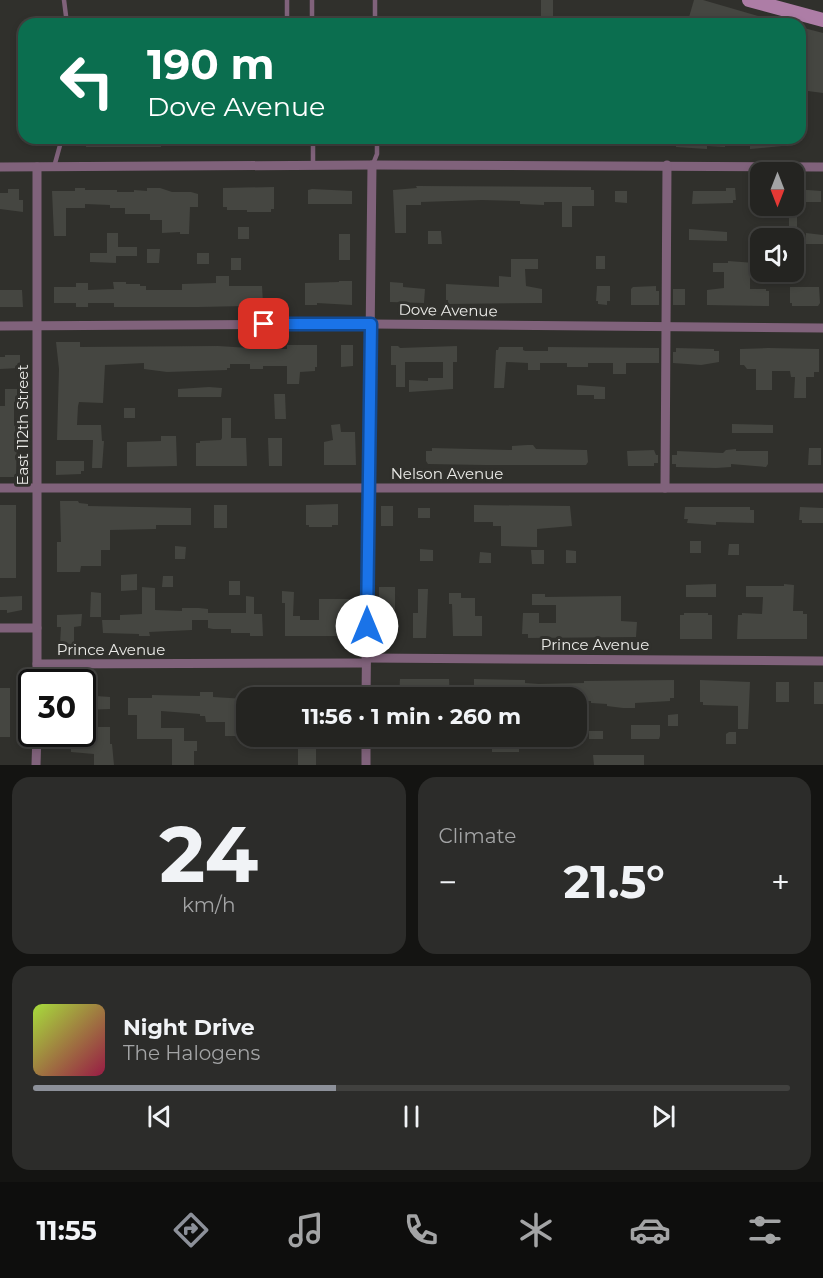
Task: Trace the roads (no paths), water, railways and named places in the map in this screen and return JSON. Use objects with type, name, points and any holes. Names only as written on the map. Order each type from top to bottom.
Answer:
[{"type":"street","points":[[749,0],[823,20]]},
{"type":"street","points":[[366,687],[372,165]]},
{"type":"street","points":[[665,488],[667,165]]},
{"type":"street","points":[[0,167],[667,165],[823,167]]},
{"type":"street","name":"East 112th Street","points":[[37,167],[37,669]]},
{"type":"street","name":"Dove Avenue","points":[[0,326],[371,324],[823,328]]},
{"type":"street","name":"Nelson Avenue","points":[[0,488],[823,488]]},
{"type":"street","points":[[0,628],[37,628]]},
{"type":"street","name":"Prince Avenue","points":[[37,664],[366,660],[823,661]]},
{"type":"street","points":[[36,765],[37,747]]},
{"type":"street","points":[[366,747],[366,765]]},
{"type":"lane","points":[[64,0],[66,18]]},
{"type":"lane","points":[[287,0],[287,18]]},
{"type":"lane","points":[[312,0],[312,18]]},
{"type":"lane","points":[[375,0],[375,18]]},
{"type":"lane","points":[[54,167],[60,144]]},
{"type":"lane","points":[[313,144],[313,165]]},
{"type":"lane","points":[[372,165],[377,154],[377,144]]}]
